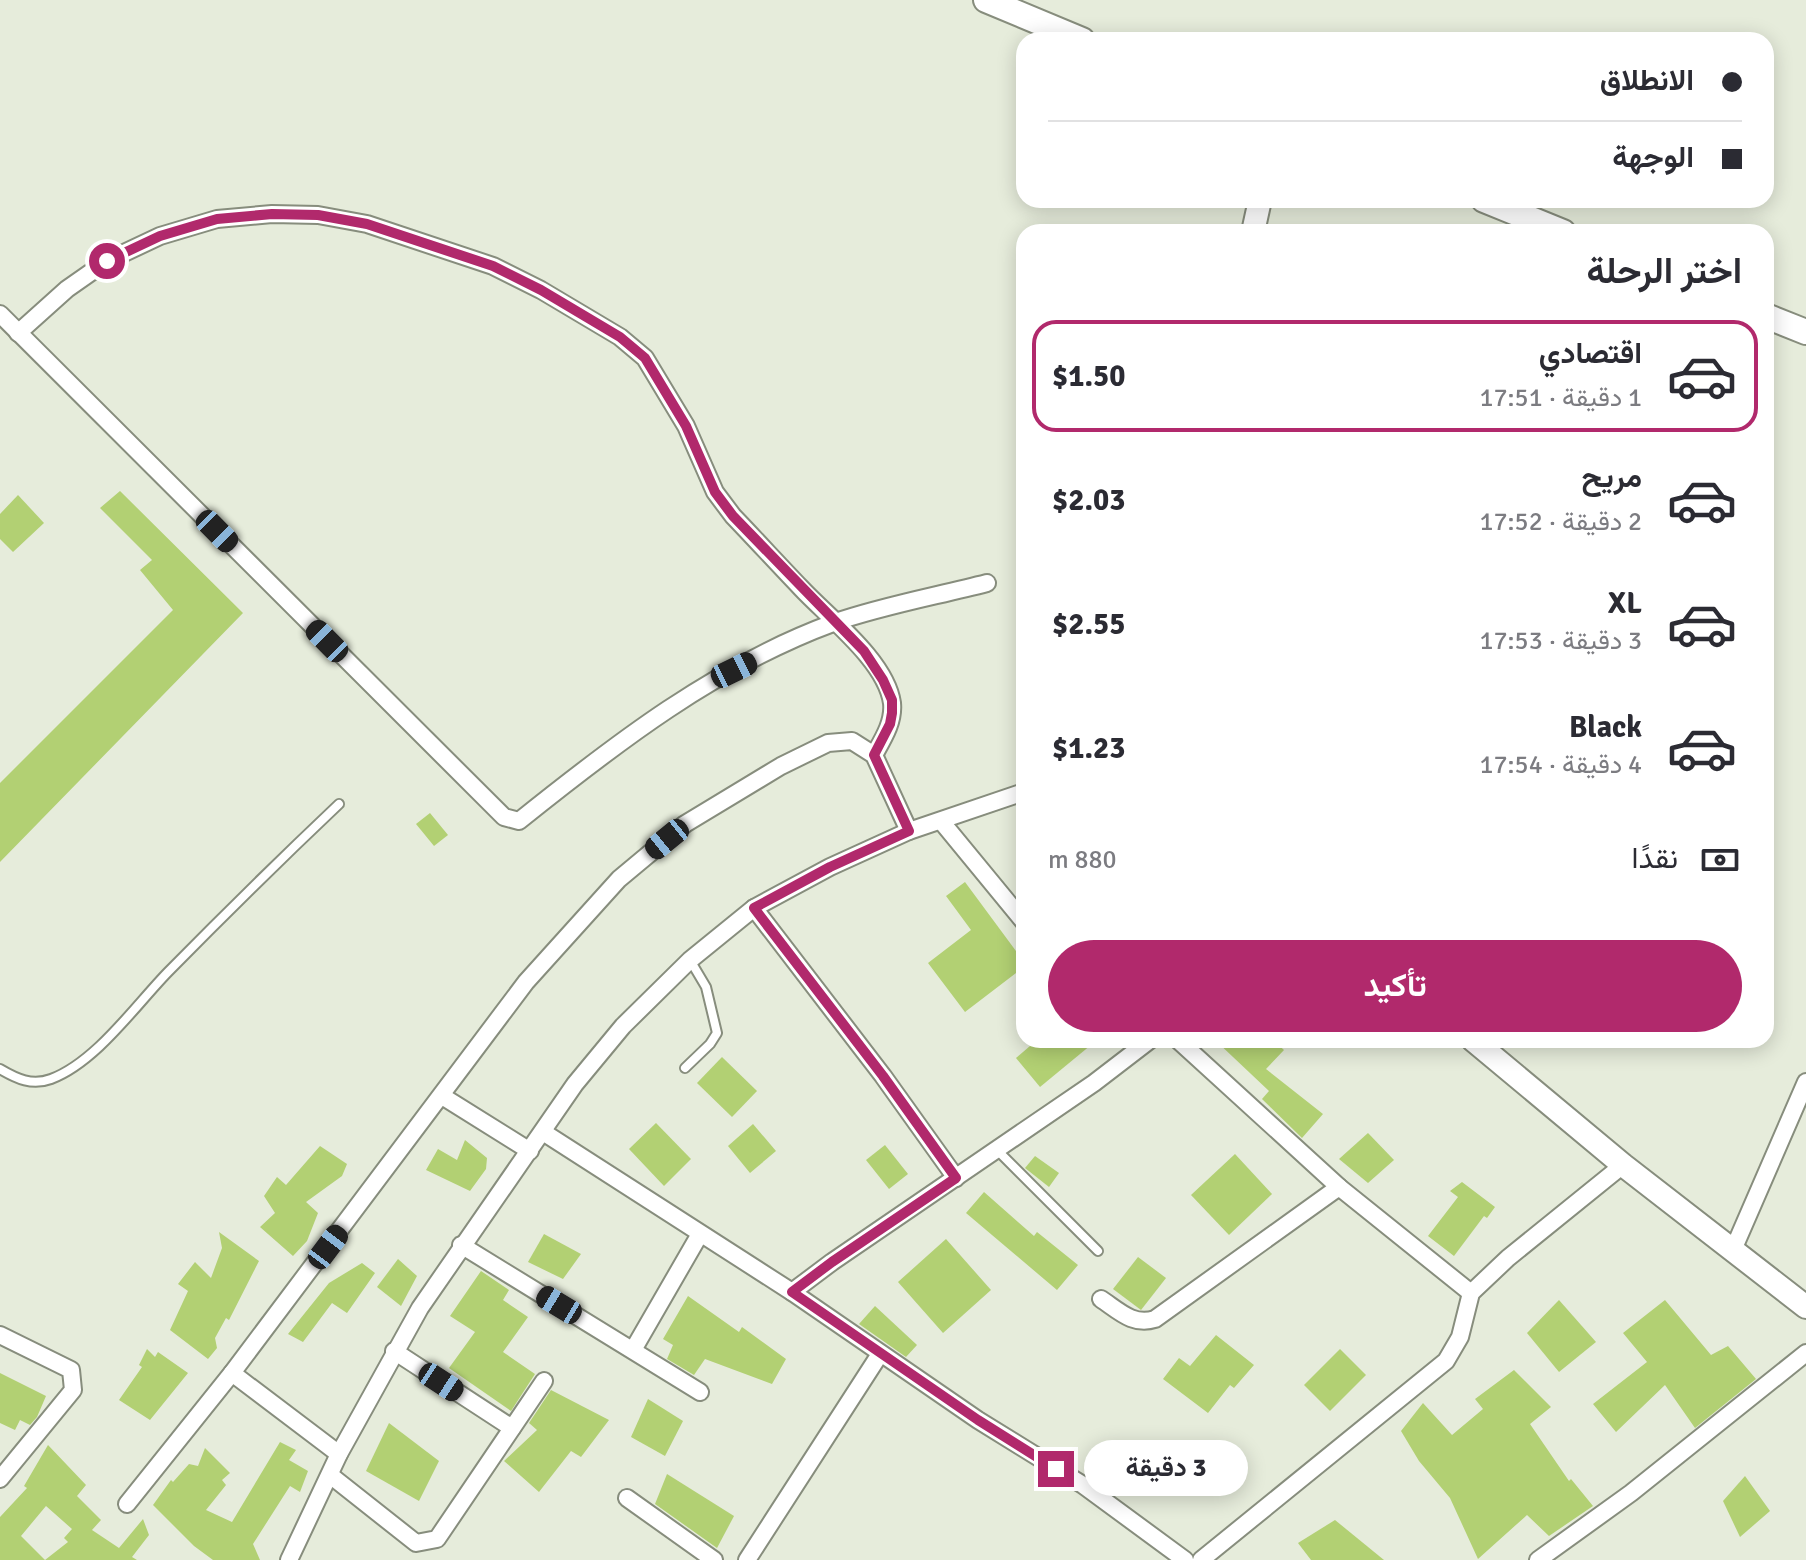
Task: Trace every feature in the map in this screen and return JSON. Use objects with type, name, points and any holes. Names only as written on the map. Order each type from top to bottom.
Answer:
[{"type":"main road","points":[[986,0],[1063,32]]},
{"type":"main road","points":[[1504,208],[1543,224]]},
{"type":"main road","points":[[1774,319],[1806,332]]},
{"type":"street","points":[[18,333],[67,289],[107,261],[160,236],[217,219],[272,214],[318,215],[367,224],[493,266],[620,337],[645,358],[686,426],[715,492],[733,516],[864,651],[883,680],[892,700],[890,724],[874,755]]},
{"type":"street","points":[[0,314],[504,817],[519,821],[634,732],[710,682],[834,623],[987,583]]},
{"type":"street","points":[[127,1504],[232,1373],[526,982],[619,879],[685,824],[781,766],[828,743],[852,741],[874,755],[909,831]]},
{"type":"street","points":[[289,1560],[339,1454],[394,1351],[461,1245],[575,1084],[623,1026],[690,960],[754,908],[830,867],[909,831],[1016,795]]},
{"type":"street","points":[[941,821],[1016,912]]},
{"type":"street","points":[[754,908],[883,1076],[956,1178]]},
{"type":"street","points":[[1127,1048],[1131,1053]]},
{"type":"street","points":[[792,1292],[1094,1083],[1138,1048]]},
{"type":"street","points":[[1187,1048],[1339,1187],[1471,1293]]},
{"type":"street","points":[[1483,1048],[1623,1165],[1806,1307]]},
{"type":"street","points":[[1733,1250],[1806,1082]]},
{"type":"street","points":[[442,1096],[530,1151]]},
{"type":"street","points":[[543,1132],[792,1292],[978,1420],[1083,1485],[1185,1560]]},
{"type":"street","points":[[1201,1560],[1446,1361],[1460,1337],[1471,1293],[1508,1258],[1623,1165]]},
{"type":"street","points":[[1101,1299],[1139,1322],[1155,1319],[1339,1187]]},
{"type":"street","points":[[633,1350],[700,1234]]},
{"type":"street","points":[[461,1245],[700,1392]]},
{"type":"street","points":[[0,1335],[71,1370],[73,1380],[73,1390],[3,1468]]},
{"type":"street","points":[[394,1351],[512,1428]]},
{"type":"street","points":[[1538,1560],[1654,1474],[1806,1353]]},
{"type":"street","points":[[747,1560],[880,1354]]},
{"type":"street","points":[[232,1373],[339,1454]]},
{"type":"street","points":[[330,1475],[416,1543],[437,1539],[544,1381]]},
{"type":"street","points":[[627,1498],[714,1560]]},
{"type":"lane","points":[[0,1069],[16,1079],[31,1082],[49,1080],[71,1069],[101,1043],[247,892],[339,804]]},
{"type":"lane","points":[[685,1068],[717,1033],[706,987],[690,960]]},
{"type":"lane","points":[[997,1150],[1098,1251]]},
{"type":"building","points":[[120,491],[243,613],[0,862],[0,783],[173,610],[140,570],[152,560],[100,508]]},
{"type":"building","points":[[18,495],[44,523],[13,552],[0,539],[0,514]]},
{"type":"building","points":[[430,813],[448,835],[434,846],[416,824]]},
{"type":"building","points":[[965,882],[1016,951],[1016,973],[965,1012],[928,963],[971,930],[946,896]]},
{"type":"building","points":[[1028,1048],[1087,1048],[1040,1087],[1016,1058]]},
{"type":"building","points":[[1223,1048],[1282,1048],[1284,1050],[1266,1069],[1323,1114],[1302,1138],[1262,1099],[1269,1091]]},
{"type":"building","points":[[722,1057],[757,1091],[732,1117],[697,1083]]},
{"type":"building","points":[[656,1123],[691,1159],[664,1186],[629,1149]]},
{"type":"building","points":[[753,1124],[776,1151],[750,1173],[728,1146]]},
{"type":"building","points":[[1368,1133],[1394,1160],[1368,1183],[1339,1159]]},
{"type":"building","points":[[465,1140],[487,1158],[486,1169],[470,1191],[426,1170],[438,1149],[457,1160]]},
{"type":"building","points":[[885,1145],[908,1174],[889,1189],[866,1160]]},
{"type":"building","points":[[320,1146],[347,1164],[342,1176],[306,1202],[318,1213],[307,1241],[293,1256],[260,1227],[275,1213],[264,1196],[277,1177],[286,1185]]},
{"type":"building","points":[[1235,1154],[1272,1194],[1229,1235],[1191,1195]]},
{"type":"building","points":[[1035,1156],[1059,1173],[1049,1187],[1025,1168]]},
{"type":"building","points":[[1462,1182],[1495,1207],[1487,1218],[1484,1216],[1454,1256],[1428,1236],[1458,1197],[1450,1191]]},
{"type":"building","points":[[984,1192],[1034,1236],[1037,1232],[1078,1265],[1057,1290],[966,1213]]},
{"type":"building","points":[[219,1232],[259,1261],[229,1320],[226,1318],[215,1338],[217,1348],[208,1359],[170,1330],[188,1291],[178,1284],[195,1262],[211,1278],[222,1248]]},
{"type":"building","points":[[544,1234],[581,1254],[563,1279],[528,1262]]},
{"type":"building","points":[[946,1239],[991,1290],[943,1333],[898,1282]]},
{"type":"building","points":[[1138,1257],[1166,1278],[1141,1310],[1113,1289]]},
{"type":"building","points":[[398,1259],[417,1276],[401,1306],[377,1287]]},
{"type":"building","points":[[362,1263],[375,1273],[347,1313],[332,1303],[303,1342],[288,1334],[329,1283]]},
{"type":"building","points":[[481,1271],[509,1290],[503,1300],[528,1317],[503,1352],[535,1374],[511,1411],[449,1368],[475,1332],[450,1316]]},
{"type":"building","points":[[688,1296],[739,1332],[742,1327],[786,1359],[772,1384],[705,1359],[694,1375],[667,1359],[673,1345],[663,1339]]},
{"type":"building","points":[[1559,1300],[1596,1342],[1559,1372],[1527,1333]]},
{"type":"building","points":[[1665,1300],[1711,1355],[1728,1346],[1756,1379],[1695,1428],[1665,1385],[1616,1432],[1593,1404],[1647,1362],[1623,1333]]},
{"type":"building","points":[[875,1306],[917,1345],[906,1357],[859,1324]]},
{"type":"building","points":[[1216,1335],[1254,1365],[1234,1388],[1230,1385],[1208,1413],[1163,1379],[1179,1358],[1190,1366]]},
{"type":"building","points":[[147,1349],[155,1357],[158,1352],[188,1373],[150,1420],[119,1400],[142,1367],[139,1365]]},
{"type":"building","points":[[1340,1349],[1366,1375],[1330,1411],[1304,1385]]},
{"type":"building","points":[[1514,1370],[1551,1407],[1530,1424],[1569,1481],[1571,1479],[1593,1506],[1549,1536],[1527,1515],[1478,1559],[1450,1498],[1419,1461],[1401,1431],[1423,1403],[1452,1435],[1483,1409],[1475,1399]]},
{"type":"building","points":[[0,1373],[46,1396],[30,1425],[20,1420],[15,1430],[0,1423]]},
{"type":"building","points":[[551,1390],[609,1420],[581,1457],[571,1451],[539,1492],[504,1461],[537,1430],[529,1423]]},
{"type":"building","points":[[648,1399],[683,1421],[665,1456],[631,1437]]},
{"type":"building","points":[[389,1423],[439,1461],[419,1501],[366,1471]]},
{"type":"building","points":[[280,1442],[296,1450],[289,1460],[308,1471],[300,1492],[290,1486],[253,1544],[260,1560],[213,1560],[194,1546],[153,1505],[171,1480],[173,1482],[189,1464],[198,1466],[205,1448],[230,1473],[222,1480],[226,1485],[206,1510],[232,1522]]},
{"type":"building","points":[[48,1445],[86,1485],[77,1496],[101,1520],[92,1530],[119,1548],[143,1519],[149,1535],[132,1557],[137,1560],[45,1560],[0,1560],[0,1517],[27,1488],[24,1486]],"holes":[[[46,1506],[72,1529],[64,1538],[68,1542],[45,1560],[21,1536]]]},
{"type":"building","points":[[667,1474],[734,1516],[717,1548],[655,1504]]},
{"type":"building","points":[[1745,1476],[1770,1511],[1740,1537],[1723,1501]]},
{"type":"building","points":[[1335,1520],[1384,1560],[1311,1560],[1298,1543]]},
{"type":"route","points":[[107,261],[160,236],[217,219],[272,214],[318,215],[367,224],[493,266],[541,290],[620,337],[645,358],[686,426],[715,492],[733,516],[864,651],[892,700],[890,724],[874,755],[909,831],[830,867],[754,908],[883,1076],[956,1178],[792,1292],[978,1420],[1056,1469]]}]
